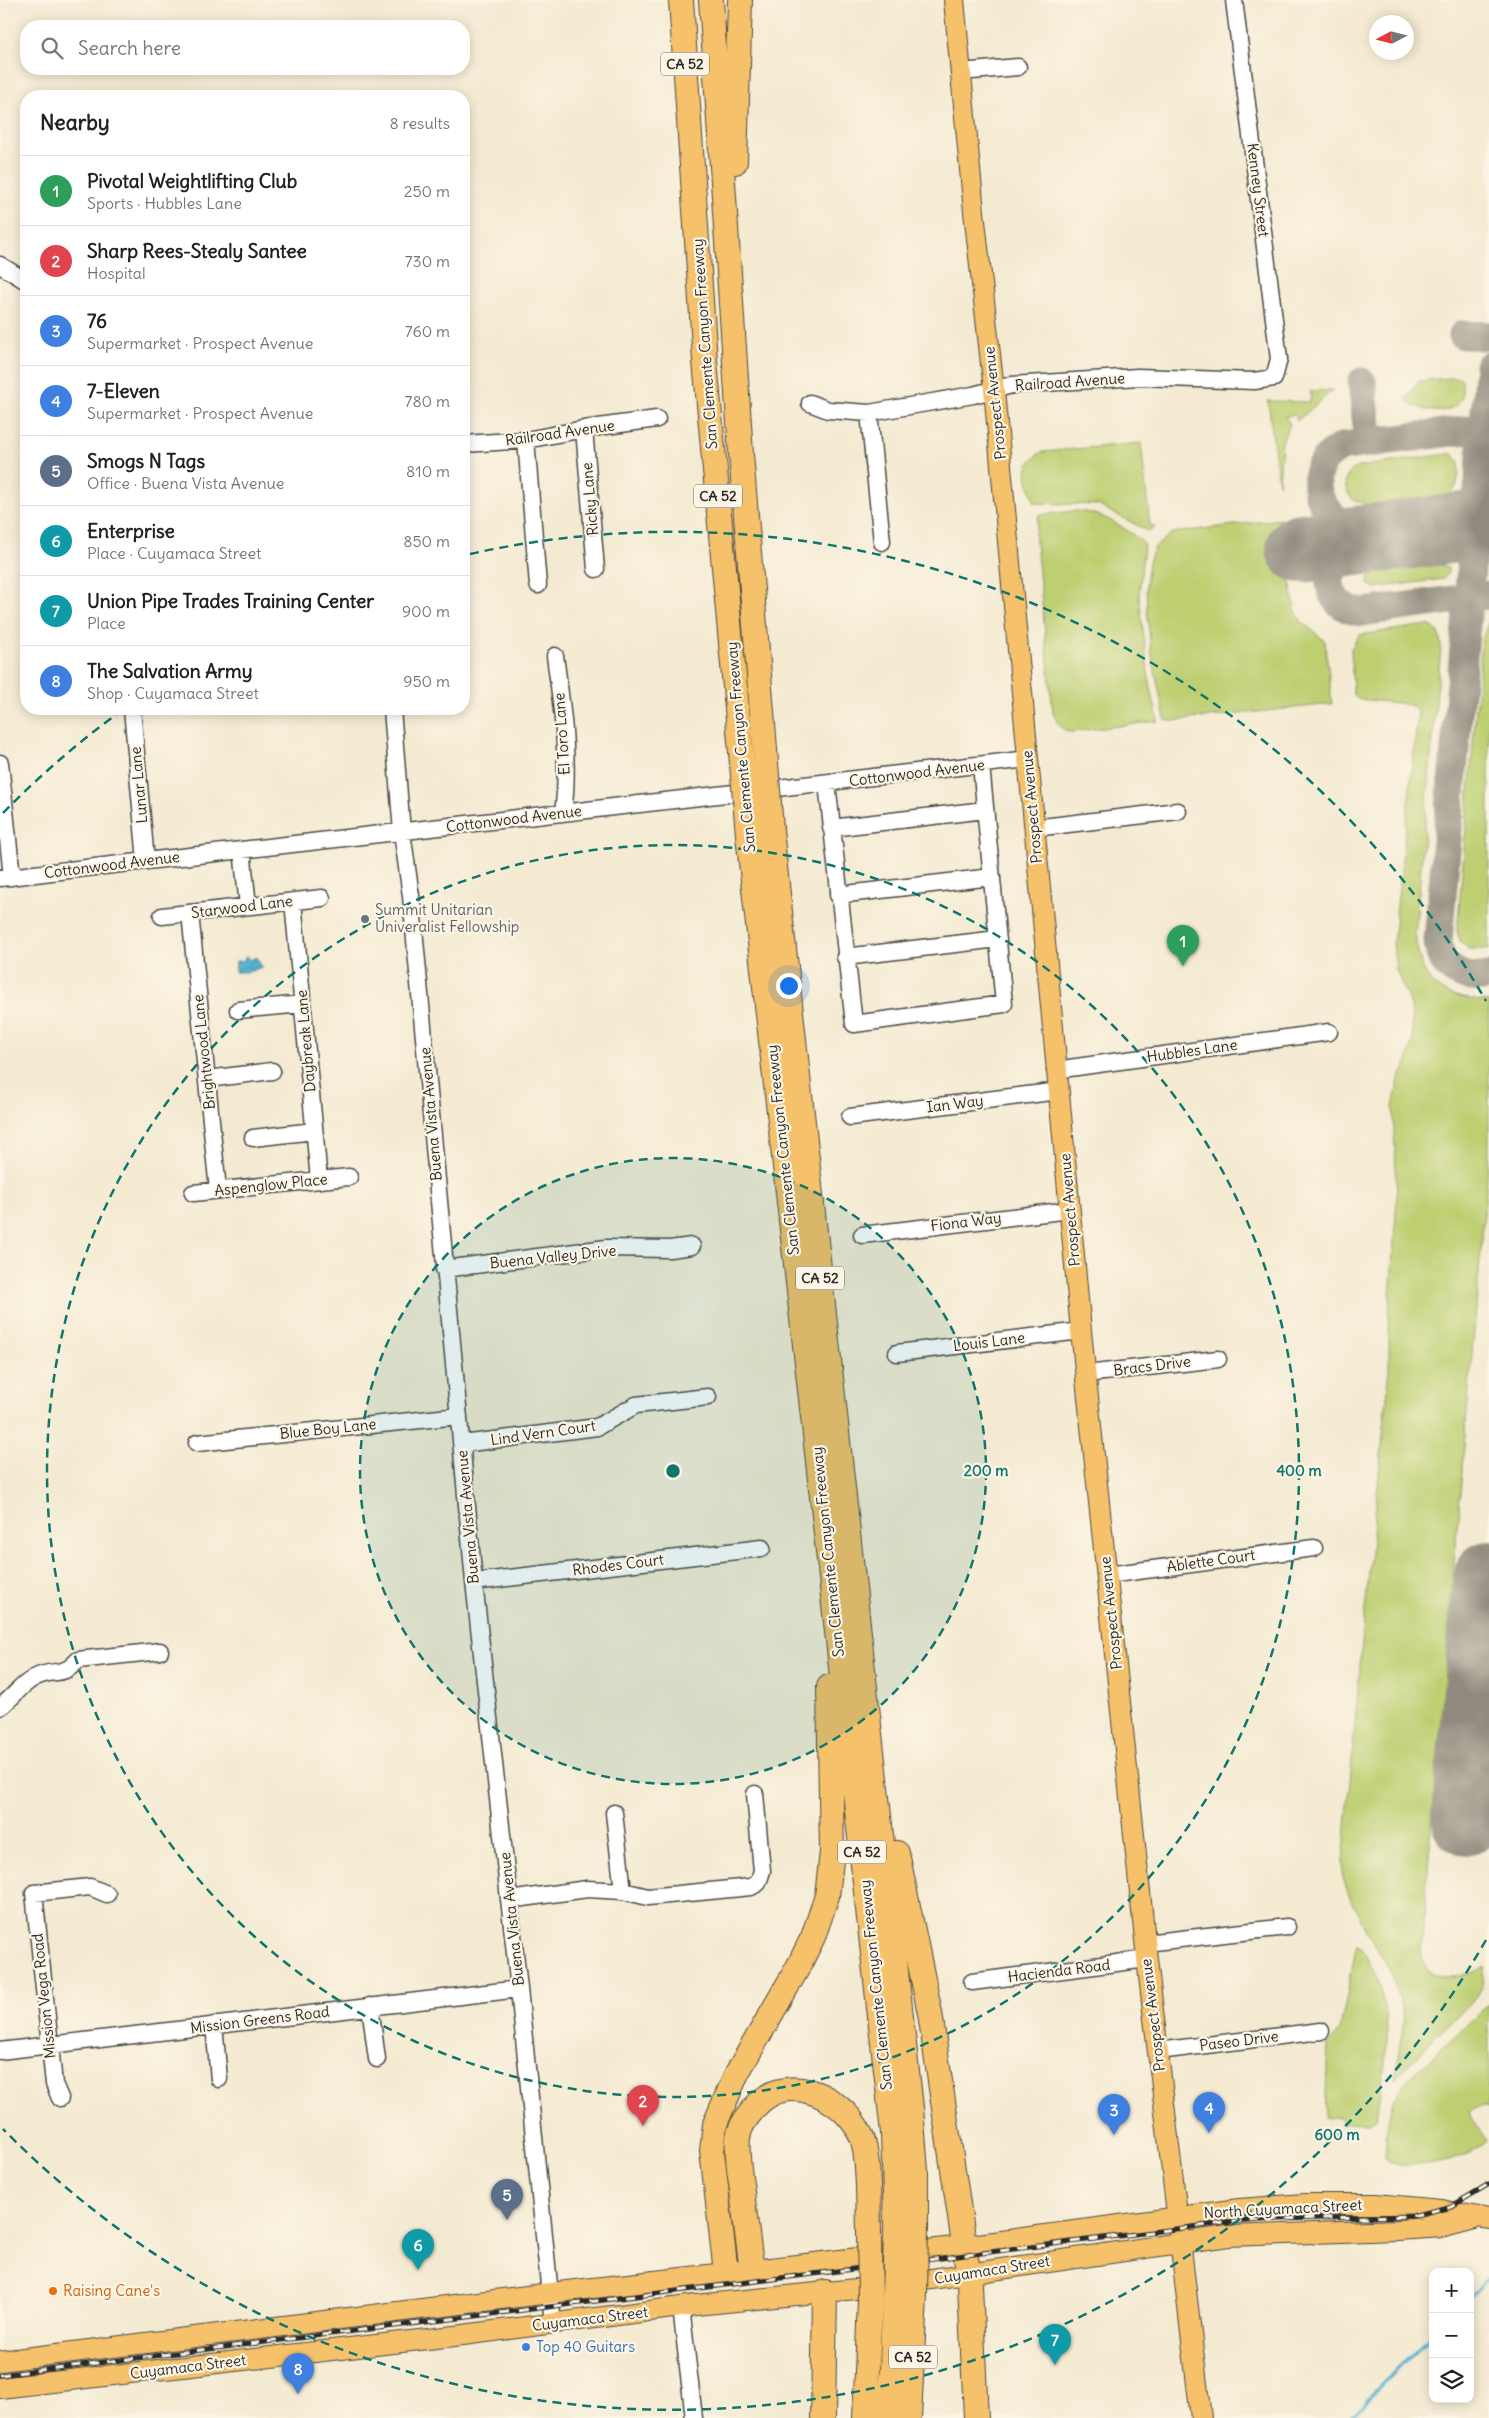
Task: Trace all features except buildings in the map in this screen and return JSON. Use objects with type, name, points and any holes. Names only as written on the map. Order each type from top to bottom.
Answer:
[{"type":"highway","points":[[667,0],[690,128]]},
{"type":"highway","name":"San Clemente Canyon Freeway","points":[[681,0],[705,361],[741,752],[760,833],[870,1726],[911,2108],[916,2171],[906,2226]]},
{"type":"highway","name":"San Clemente Canyon Freeway","points":[[711,0],[731,304],[765,750],[760,833],[820,1478],[893,2133],[906,2226],[905,2298],[909,2418]]},
{"type":"highway","points":[[731,304],[740,0]]},
{"type":"highway","points":[[726,2273],[712,2151],[715,2124],[737,2073],[797,1969],[813,1937],[827,1896],[831,1861],[828,1612],[820,1478]]},
{"type":"highway","points":[[870,1726],[930,2013],[968,2275],[976,2418]]},
{"type":"highway","points":[[752,2270],[738,2162],[738,2136],[755,2107],[766,2097],[781,2091],[798,2089],[815,2092],[829,2098],[852,2119],[862,2135],[869,2231],[870,2301],[865,2418]]},
{"type":"highway","points":[[822,2418],[825,2292]]},
{"type":"highway","name":"San Clemente Canyon Freeway","points":[[887,2418],[892,2369],[905,2298]]},
{"type":"main road","name":"Prospect Avenue","points":[[954,0],[994,390],[1081,1331],[1146,1951],[1200,2418]]},
{"type":"main road","name":"North Cuyamaca Street","points":[[1177,2217],[1266,2207],[1366,2204],[1441,2210],[1483,2219]]},
{"type":"main road","name":"Cuyamaca Street","points":[[0,2362],[550,2294],[963,2246],[1177,2217]]},
{"type":"main road","name":"North Cuyamaca Street","points":[[1180,2243],[1228,2236],[1444,2227],[1483,2219]]},
{"type":"main road","name":"Cuyamaca Street","points":[[0,2388],[968,2275],[1180,2243]]},
{"type":"street","name":"Kenney Street","points":[[1234,0],[1279,359],[1274,378]]},
{"type":"street","points":[[960,72],[1018,67]]},
{"type":"street","points":[[0,265],[20,277]]},
{"type":"street","name":"Railroad Avenue","points":[[810,403],[828,410],[868,412],[994,390],[1012,385],[1138,377],[1254,380],[1274,378]]},
{"type":"street","points":[[868,412],[882,542]]},
{"type":"street","name":"Railroad Avenue","points":[[470,444],[526,440],[584,429],[657,419]]},
{"type":"street","name":"Ricky Lane","points":[[584,429],[596,569]]},
{"type":"street","points":[[526,440],[538,585]]},
{"type":"street","name":"El Toro Lane","points":[[555,656],[562,709],[566,790],[563,813]]},
{"type":"street","name":"Lunar Lane","points":[[133,715],[146,861]]},
{"type":"street","name":"Buena Vista Avenue","points":[[392,715],[474,1582],[519,1989],[553,2324]]},
{"type":"street","name":"Cottonwood Avenue","points":[[6,877],[981,766],[1028,759]]},
{"type":"street","points":[[0,763],[6,877]]},
{"type":"street","points":[[827,783],[838,896],[854,1024],[1004,1004],[981,766]]},
{"type":"street","points":[[831,828],[985,810]]},
{"type":"street","points":[[1034,828],[1178,812]]},
{"type":"street","points":[[242,850],[248,906]]},
{"type":"street","points":[[838,896],[992,877]]},
{"type":"street","name":"Starwood Lane","points":[[162,916],[322,898]]},
{"type":"street","name":"Daybreak Lane","points":[[293,901],[319,1180]]},
{"type":"street","name":"Brightwood Lane","points":[[190,913],[218,1190]]},
{"type":"street","points":[[845,957],[998,939]]},
{"type":"street","points":[[238,1010],[303,1004]]},
{"type":"street","name":"Hubbles Lane","points":[[1056,1070],[1329,1032]]},
{"type":"street","points":[[207,1078],[272,1071]]},
{"type":"street","name":"Ian Way","points":[[850,1117],[1059,1091]]},
{"type":"street","points":[[253,1138],[314,1131]]},
{"type":"street","name":"Aspenglow Place","points":[[193,1193],[349,1177]]},
{"type":"street","name":"Fiona Way","points":[[862,1235],[1070,1210]]},
{"type":"street","name":"Buena Valley Drive","points":[[444,1269],[606,1248],[670,1250],[692,1246]]},
{"type":"street","name":"Louis Lane","points":[[897,1353],[1081,1331]]},
{"type":"street","name":"Bracs Drive","points":[[1086,1374],[1218,1359]]},
{"type":"street","name":"Lind Vern Court","points":[[462,1444],[597,1427],[636,1405],[708,1397]]},
{"type":"street","name":"Blue Boy Lane","points":[[197,1442],[459,1416]]},
{"type":"street","name":"Rhodes Court","points":[[474,1582],[762,1548]]},
{"type":"street","name":"Ablette Court","points":[[1108,1575],[1314,1548]]},
{"type":"street","points":[[2,1706],[18,1689],[37,1677],[69,1670],[78,1660],[160,1651]]},
{"type":"street","points":[[509,1900],[587,1889],[623,1890],[648,1897],[751,1887],[758,1883],[762,1871],[755,1794]]},
{"type":"street","points":[[614,1813],[623,1890]]},
{"type":"street","name":"Mission Vega Road","points":[[60,2098],[54,2084],[49,2045],[34,1893],[90,1887],[106,1894]]},
{"type":"street","name":"Hacienda Road","points":[[972,1982],[1287,1927]]},
{"type":"street","name":"Mission Greens Road","points":[[0,2050],[519,1989]]},
{"type":"street","points":[[370,2006],[378,2059]]},
{"type":"street","points":[[214,2025],[219,2079]]},
{"type":"street","name":"Paseo Drive","points":[[1158,2051],[1321,2031]]},
{"type":"street","points":[[681,2307],[694,2418]]},
{"type":"green space","points":[[1459,378],[1462,380],[1462,397],[1458,404],[1451,408],[1444,411],[1427,410],[1419,408],[1406,399],[1419,381]]},
{"type":"green space","points":[[1333,390],[1297,421],[1295,414],[1285,417],[1290,424],[1282,441],[1279,485],[1268,401],[1310,402],[1311,391]]},
{"type":"green space","points":[[1141,443],[1150,526],[1155,526],[1150,532],[1098,505],[1035,503],[1027,474],[1030,462],[1042,452]]},
{"type":"green space","points":[[1453,454],[1459,462],[1457,485],[1449,495],[1367,505],[1352,499],[1347,489],[1346,481],[1349,473],[1358,467]]},
{"type":"green space","points":[[1076,511],[1094,514],[1112,521],[1144,544],[1139,596],[1148,673],[1158,721],[1071,732],[1062,727],[1053,713],[1035,533],[1039,515]]},
{"type":"green space","points":[[1281,519],[1295,610],[1302,622],[1325,641],[1332,704],[1172,721],[1165,720],[1151,651],[1147,610],[1146,586],[1149,562],[1155,547],[1172,533]]},
{"type":"green space","points":[[1438,564],[1448,568],[1448,573],[1443,579],[1375,588],[1368,584],[1369,577],[1374,573]]},
{"type":"green space","points":[[1489,621],[1489,949],[1468,949],[1461,942],[1457,932],[1482,639]]},
{"type":"green space","points":[[1428,625],[1438,633],[1441,646],[1415,934],[1422,966],[1435,986],[1456,996],[1489,1002],[1489,1155],[1421,1951],[1426,1968],[1436,1975],[1444,1977],[1459,1976],[1486,1966],[1482,1985],[1476,1996],[1396,2078],[1403,2021],[1398,1994],[1383,1959],[1355,1909],[1342,1873],[1364,1620],[1389,1377],[1389,1310],[1397,1197],[1393,1106],[1399,1079],[1407,1063],[1413,1040],[1411,1006],[1396,970],[1393,942],[1418,714],[1415,707],[1407,704],[1357,699],[1353,693],[1351,649],[1359,635]]},
{"type":"green space","points":[[1357,1943],[1368,1959],[1381,1989],[1387,2025],[1387,2043],[1376,2118],[1369,2122],[1342,2124],[1340,2117],[1325,2118],[1328,2044],[1340,2030]]},
{"type":"green space","points":[[1489,2004],[1489,2108],[1478,2107],[1469,2113],[1472,2121],[1486,2141],[1464,2155],[1437,2162],[1409,2166],[1388,2162],[1385,2158],[1388,2120],[1392,2102],[1401,2086]]},
{"type":"water","points":[[246,956],[250,960],[256,957],[262,967],[248,972],[235,972],[236,961],[243,961]]},
{"type":"waterway","points":[[1474,2292],[1489,2279]]},
{"type":"waterway","points":[[1349,2418],[1429,2338]]},
{"type":"taxiway","points":[[1463,335],[1489,336]]},
{"type":"taxiway","points":[[1489,366],[1438,941],[1439,951],[1443,959],[1454,971],[1470,977],[1489,976]]},
{"type":"taxiway","points":[[1362,382],[1369,443]]},
{"type":"taxiway","points":[[1379,538],[1343,524],[1325,507],[1317,487],[1317,477],[1325,459],[1344,446],[1489,427]]},
{"type":"taxiway","points":[[1379,538],[1345,554],[1334,566],[1330,584],[1332,593],[1343,606],[1363,612],[1489,595]]},
{"type":"taxiway","points":[[1468,1810],[1489,1812]]},
{"type":"runway","points":[[1301,548],[1489,524]]},
{"type":"runway","points":[[1467,1820],[1489,1576]]},
{"type":"railway","points":[[0,2375],[1232,2222],[1412,2216],[1452,2206],[1489,2184]]},
{"type":"place","name":"Summit Unitarian Univeralist Fellowship","points":[[365,919]]},
{"type":"place","name":"Pivotal Weightlifting Club","points":[[1183,966]]},
{"type":"place","name":"Sharp Rees-Stealy Santee","points":[[643,2126]]},
{"type":"place","name":"7-Eleven","points":[[1209,2133]]},
{"type":"place","name":"76","points":[[1114,2135]]},
{"type":"place","name":"Smogs N Tags","points":[[507,2220]]},
{"type":"place","name":"Enterprise","points":[[418,2270]]},
{"type":"place","name":"Raising Cane's","points":[[53,2291]]},
{"type":"place","name":"Top 40 Guitars","points":[[526,2347]]},
{"type":"place","name":"Union Pipe Trades Training Center","points":[[1055,2365]]},
{"type":"place","name":"The Salvation Army","points":[[298,2394]]}]
